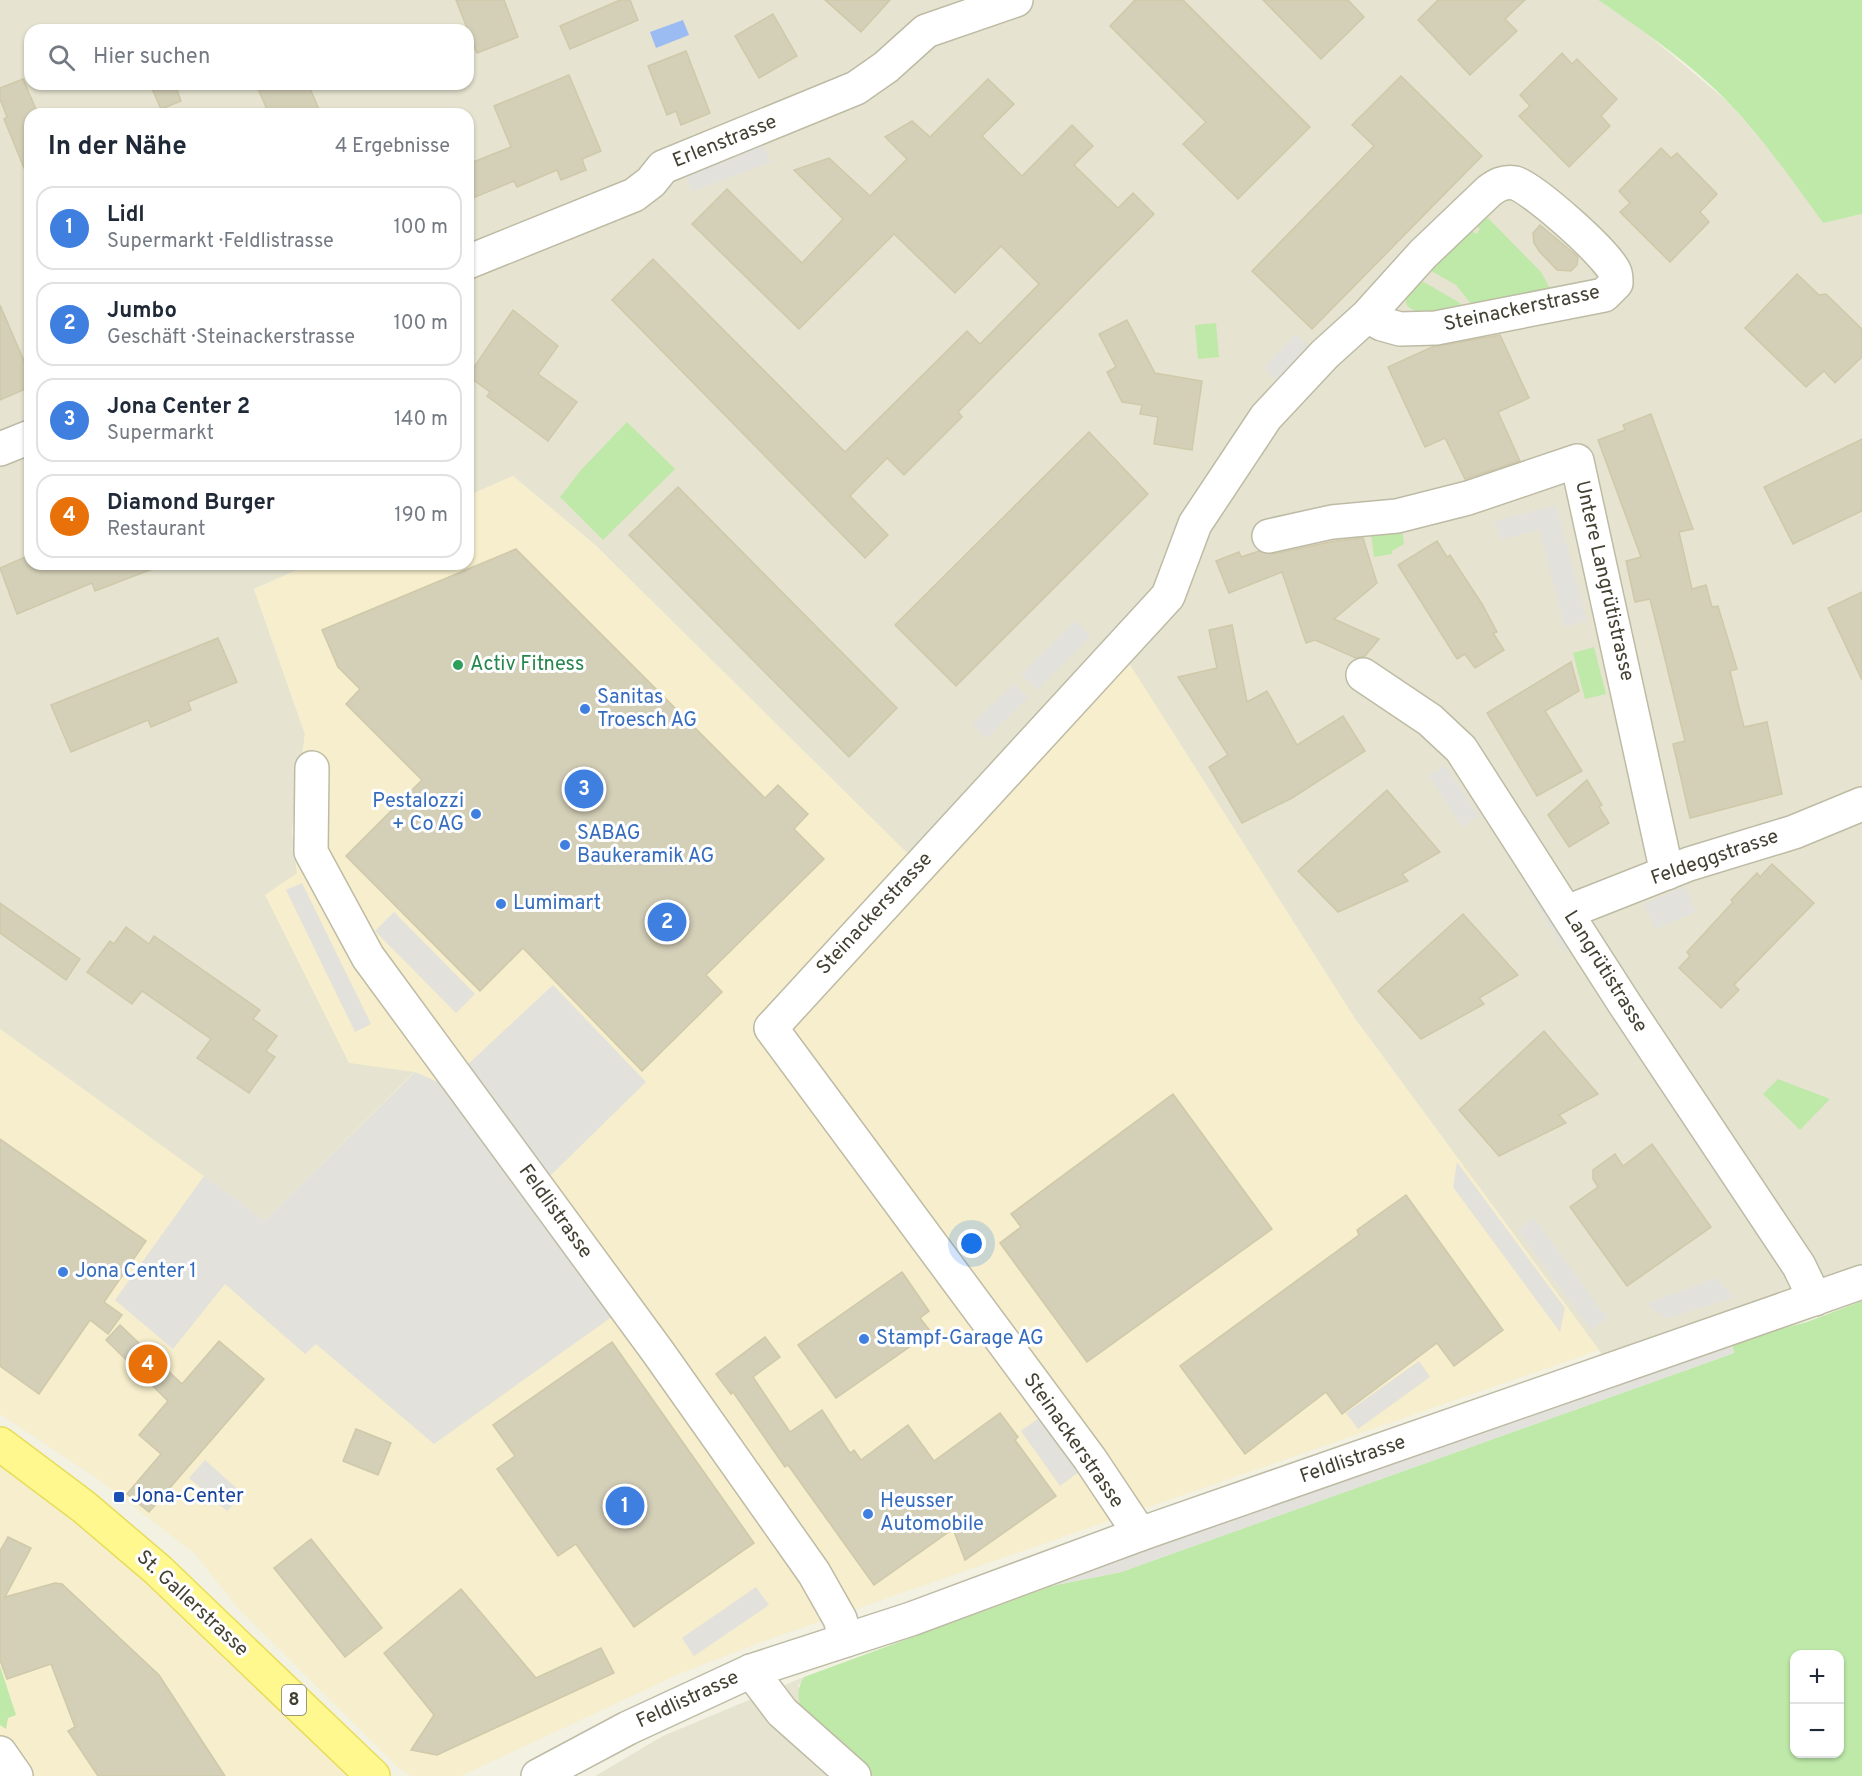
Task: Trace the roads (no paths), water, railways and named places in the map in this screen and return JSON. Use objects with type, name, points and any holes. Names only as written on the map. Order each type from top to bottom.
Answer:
[{"type":"main road","name":"St. Gallerstrasse","points":[[0,1444],[84,1507],[158,1570],[373,1776]]},
{"type":"street","name":"Erlenstrasse","points":[[474,260],[634,195],[651,182],[663,167],[856,88],[886,67],[926,31],[1009,2]]},
{"type":"street","name":"Steinackerstrasse","points":[[1140,1534],[1127,1519],[1090,1459],[771,1028],[1168,596],[1195,524],[1266,417],[1309,370],[1367,316],[1423,254],[1489,191],[1500,183],[1512,183],[1530,189],[1576,229],[1615,272],[1616,283],[1604,295],[1436,328],[1400,329],[1382,324],[1367,316]]},
{"type":"street","points":[[0,449],[24,439]]},
{"type":"street","name":"Untere Langrütistrasse","points":[[1269,536],[1332,522],[1397,516],[1468,498],[1577,461],[1667,873]]},
{"type":"street","name":"Langrütistrasse","points":[[1363,675],[1430,720],[1461,749],[1630,1013],[1799,1266],[1815,1299]]},
{"type":"street","name":"Feldlistrasse","points":[[312,768],[311,852],[368,957],[658,1352],[814,1573],[840,1619],[846,1640]]},
{"type":"street","name":"Feldeggstrasse","points":[[1567,912],[1667,873],[1794,832],[1862,804]]},
{"type":"street","name":"Feldlistrasse","points":[[538,1776],[627,1728],[751,1671],[911,1619],[1140,1534],[1651,1353],[1862,1282]]},
{"type":"street","points":[[751,1671],[782,1712],[854,1776]]},
{"type":"street","points":[[0,1753],[16,1776]]},
{"type":"water","points":[[683,20],[689,35],[656,48],[650,32]]},
{"type":"place","name":"Activ Fitness","points":[[458,665]]},
{"type":"place","name":"Sanitas Troesch AG","points":[[585,709]]},
{"type":"place","name":"Jona Center 2","points":[[584,789]]},
{"type":"place","name":"Pestalozzi + Co AG","points":[[476,814]]},
{"type":"place","name":"SABAG Baukeramik AG","points":[[565,845]]},
{"type":"place","name":"Lumimart","points":[[501,904]]},
{"type":"place","name":"Jumbo","points":[[667,922]]},
{"type":"place","name":"Jona Center 1","points":[[63,1272]]},
{"type":"place","name":"Stampf-Garage AG","points":[[864,1339]]},
{"type":"place","name":"Diamond Burger","points":[[148,1364]]},
{"type":"place","name":"Jona-Center","points":[[119,1497]]},
{"type":"place","name":"Lidl","points":[[625,1506]]},
{"type":"place","name":"Heusser Automobile","points":[[868,1514]]}]
